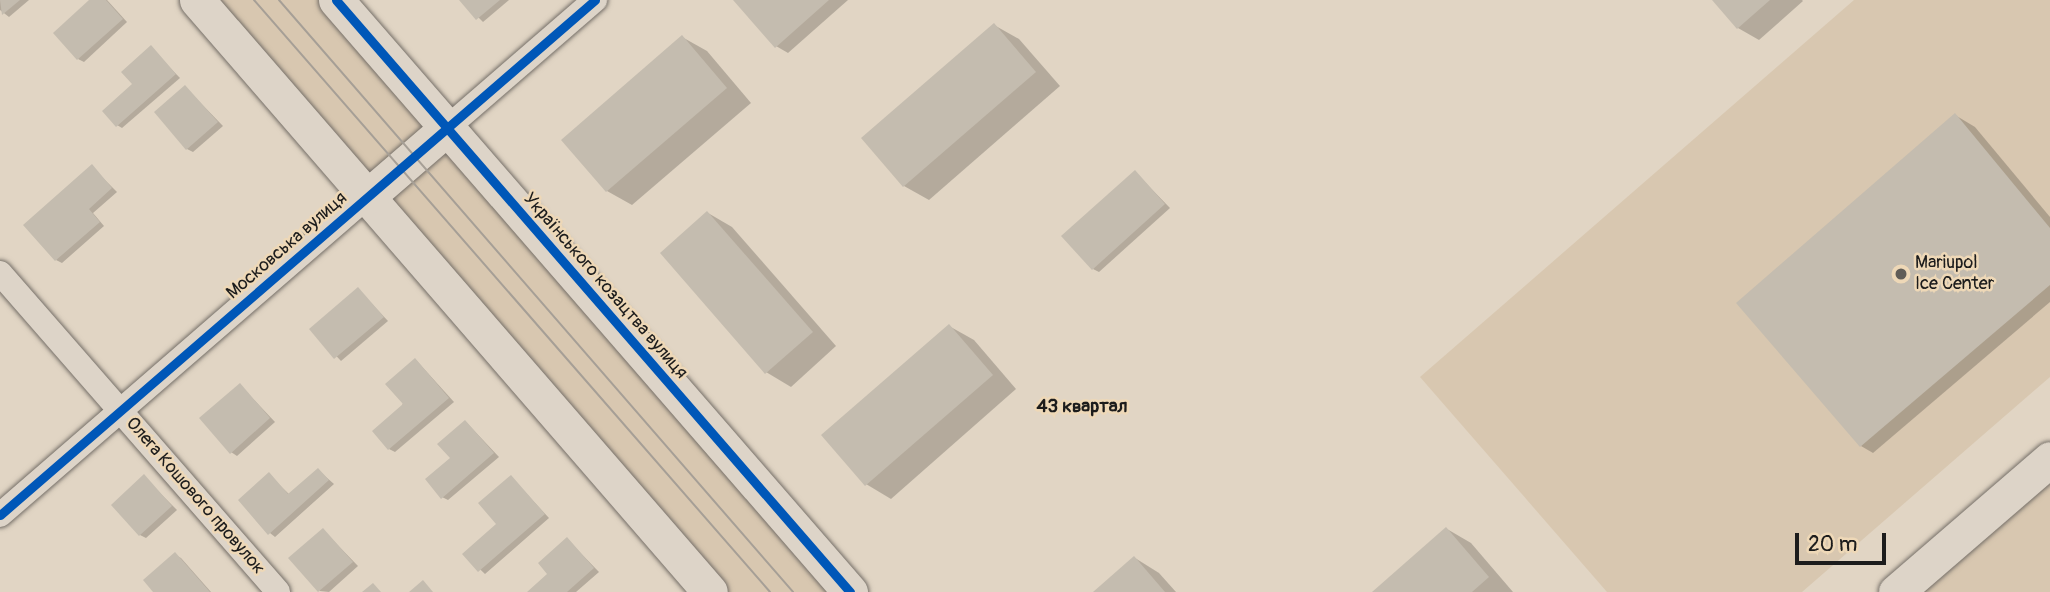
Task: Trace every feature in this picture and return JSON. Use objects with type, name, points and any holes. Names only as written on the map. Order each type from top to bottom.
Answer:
[{"type":"street","points":[[197,0],[710,592]]},
{"type":"street","name":"Українського козацтва вулиця","points":[[336,0],[850,592]]},
{"type":"street","name":"Московська вулиця","points":[[0,515],[595,0]]},
{"type":"street","name":"Олега Кошового провулок","points":[[0,274],[278,592]]},
{"type":"street","points":[[1896,592],[2050,459]]},
{"type":"shaded area","points":[[210,0],[323,0],[433,127],[368,183]]},
{"type":"shaded area","points":[[1854,0],[2050,0],[2050,377],[1802,592],[1607,592],[1420,377]]},
{"type":"shaded area","points":[[446,142],[838,592],[723,592],[382,198]]},
{"type":"shaded area","points":[[2050,478],[2050,592],[1918,592]]},
{"type":"building","points":[[0,0],[20,0],[2,15]]},
{"type":"building","points":[[89,0],[106,0],[123,19],[77,60],[53,33]]},
{"type":"building","points":[[459,0],[500,0],[476,20]]},
{"type":"building","points":[[733,0],[829,0],[775,48]]},
{"type":"building","points":[[1712,0],[1770,0],[1737,29]]},
{"type":"building","points":[[994,23],[1036,72],[903,187],[861,138]]},
{"type":"building","points":[[682,35],[727,88],[606,192],[561,140]]},
{"type":"building","points":[[151,45],[176,74],[116,127],[102,111],[132,84],[121,72]]},
{"type":"building","points":[[185,85],[218,122],[186,150],[154,112]]},
{"type":"building","points":[[1955,113],[2050,228],[2050,285],[1860,447],[1736,303]]},
{"type":"building","points":[[92,164],[112,188],[89,209],[100,222],[55,261],[23,225]]},
{"type":"building","points":[[1135,170],[1165,204],[1092,270],[1061,236]]},
{"type":"building","points":[[707,211],[813,332],[765,374],[660,253]]},
{"type":"building","points":[[358,287],[384,317],[334,359],[309,329]]},
{"type":"building","points":[[949,324],[993,375],[865,486],[821,435]]},
{"type":"building","points":[[415,358],[449,398],[388,450],[372,431],[403,404],[385,384]]},
{"type":"building","points":[[240,383],[270,418],[230,454],[199,418]]},
{"type":"building","points":[[465,420],[494,453],[441,499],[425,479],[450,458],[437,444]]},
{"type":"building","points":[[318,468],[329,480],[268,535],[238,500],[269,472],[288,494]]},
{"type":"building","points":[[144,474],[172,506],[139,536],[111,505]]},
{"type":"building","points":[[511,475],[545,514],[478,572],[462,554],[496,524],[478,503]]},
{"type":"building","points":[[1446,527],[1489,577],[1472,592],[1372,592]]},
{"type":"building","points":[[323,528],[353,562],[318,592],[288,558]]},
{"type":"building","points":[[567,537],[594,568],[567,592],[527,592],[547,574],[538,563]]},
{"type":"building","points":[[175,552],[210,592],[153,592],[143,580]]},
{"type":"building","points":[[1134,556],[1165,592],[1093,592]]},
{"type":"building","points":[[423,580],[433,592],[409,592]]},
{"type":"building","points":[[373,583],[381,592],[362,592]]},
{"type":"tram line","points":[[254,0],[770,592]]},
{"type":"tram line","points":[[279,0],[793,592]]},
{"type":"cycle path","points":[[336,0],[850,592]]},
{"type":"cycle path","points":[[0,515],[595,0]]},
{"type":"place","name":"Mariupol Ice Center","points":[[1901,274]]},
{"type":"district","name":"43 квартал","points":[[1082,407]]}]
